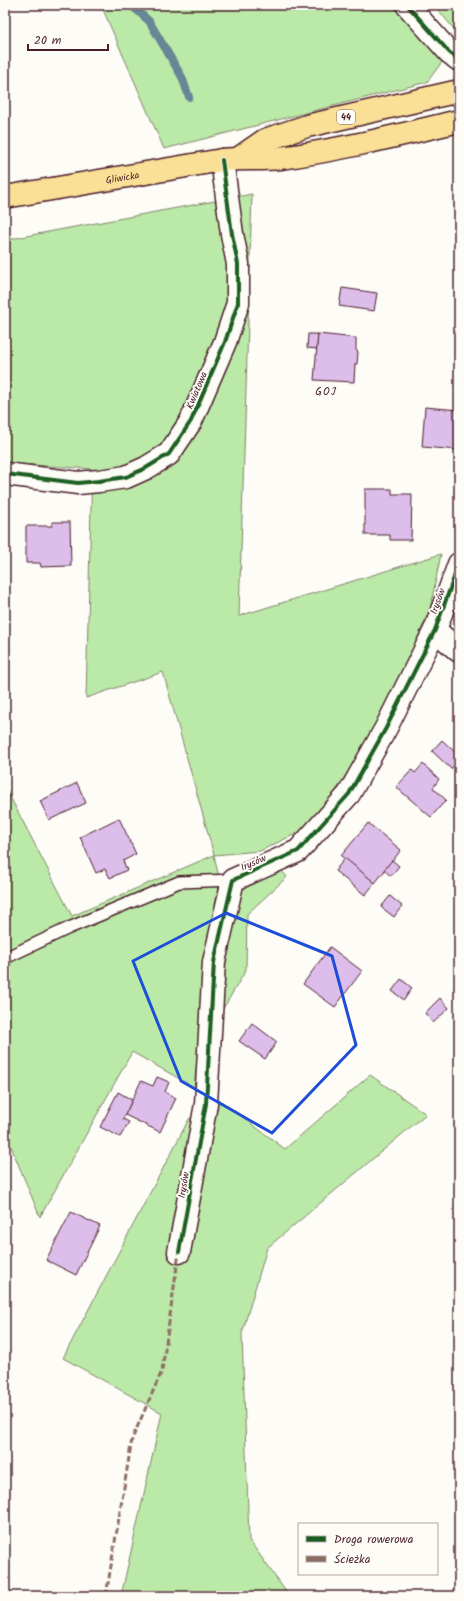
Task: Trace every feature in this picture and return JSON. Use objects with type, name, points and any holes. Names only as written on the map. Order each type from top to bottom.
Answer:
[{"type":"main road","name":"Gliwicka","points":[[231,159],[265,140],[307,126],[459,92]]},
{"type":"main road","name":"Gliwicka","points":[[5,197],[231,159],[286,157],[408,133],[459,121]]},
{"type":"street","points":[[407,5],[449,52],[459,60]]},
{"type":"street","name":"Kwiatowa","points":[[5,474],[78,483],[99,481],[126,476],[146,468],[169,454],[191,421],[225,342],[238,303],[238,264],[232,234],[231,159]]},
{"type":"street","name":"Irysów","points":[[179,1252],[206,1104],[214,962],[233,880],[298,851],[350,794],[386,728],[436,630],[459,564]]},
{"type":"street","points":[[436,630],[459,651]]},
{"type":"lane","points":[[5,958],[69,928],[179,882],[233,880]]},
{"type":"highlighted area","points":[[226,913],[332,956],[356,1045],[272,1133],[181,1081],[133,961]]},
{"type":"green space","points":[[101,5],[392,5],[442,62],[427,82],[164,149]]},
{"type":"green space","points":[[434,5],[459,5],[459,35]]},
{"type":"green space","points":[[252,194],[239,616],[441,554],[430,609],[384,715],[314,825],[260,851],[214,855],[163,672],[86,698],[92,469],[5,463],[5,240]]},
{"type":"green space","points":[[5,787],[72,916],[214,855],[221,887],[282,871],[287,877],[247,914],[246,970],[220,1014],[202,1020],[194,1087],[132,1052],[40,1217],[5,1132]]},
{"type":"green space","points":[[370,1075],[426,1114],[267,1248],[242,1333],[249,1540],[289,1596],[121,1596],[162,1413],[63,1358],[189,1119],[217,1098],[285,1149]]},
{"type":"building","points":[[342,288],[377,293],[374,311],[339,306]]},
{"type":"building","points":[[308,334],[318,334],[317,349],[307,348]]},
{"type":"building","points":[[318,334],[356,338],[356,350],[358,352],[357,364],[355,364],[354,382],[314,380]]},
{"type":"building","points":[[425,407],[459,410],[459,450],[422,447]]},
{"type":"building","points":[[365,489],[392,489],[392,494],[412,494],[411,540],[390,540],[390,535],[365,535]]},
{"type":"building","points":[[52,522],[70,522],[71,566],[41,567],[40,563],[26,563],[26,526],[52,526]]},
{"type":"building","points":[[442,740],[459,756],[459,760],[451,769],[432,751]]},
{"type":"building","points":[[423,764],[439,779],[433,788],[446,800],[431,817],[396,787],[412,770],[415,773]]},
{"type":"building","points":[[77,783],[86,803],[49,820],[40,801]]},
{"type":"building","points":[[119,818],[136,854],[123,861],[127,870],[110,878],[105,869],[96,873],[80,837]]},
{"type":"building","points":[[368,823],[401,850],[375,883],[341,856]]},
{"type":"building","points":[[345,858],[375,883],[365,895],[335,871]]},
{"type":"building","points":[[392,860],[399,866],[391,876],[384,870]]},
{"type":"building","points":[[390,896],[402,906],[394,917],[381,907]]},
{"type":"building","points":[[330,947],[362,971],[335,1007],[303,984]]},
{"type":"building","points":[[401,979],[412,988],[404,1000],[392,991]]},
{"type":"building","points":[[440,998],[449,1008],[433,1023],[425,1013]]},
{"type":"building","points":[[252,1023],[277,1042],[265,1059],[239,1041]]},
{"type":"building","points":[[157,1077],[169,1082],[165,1092],[176,1098],[160,1132],[125,1115],[141,1081],[153,1086]]},
{"type":"building","points":[[118,1092],[132,1100],[123,1119],[129,1122],[120,1137],[100,1127]]},
{"type":"building","points":[[71,1212],[100,1226],[76,1275],[46,1260]]},
{"type":"waterway","points":[[131,5],[149,21],[182,77],[189,97]]},
{"type":"marked path","points":[[106,1596],[132,1439],[162,1371],[179,1252]]},
{"type":"cycle path","points":[[407,5],[449,52],[459,60]]},
{"type":"cycle path","points":[[5,474],[78,483],[99,481],[126,477],[146,468],[169,454],[191,421],[225,342],[238,303],[238,264],[232,234],[222,160]]},
{"type":"cycle path","points":[[179,1252],[206,1104],[214,962],[233,880],[298,851],[349,794],[386,728],[435,630],[459,564]]},
{"type":"district","name":"GOJ","points":[[326,391]]}]
